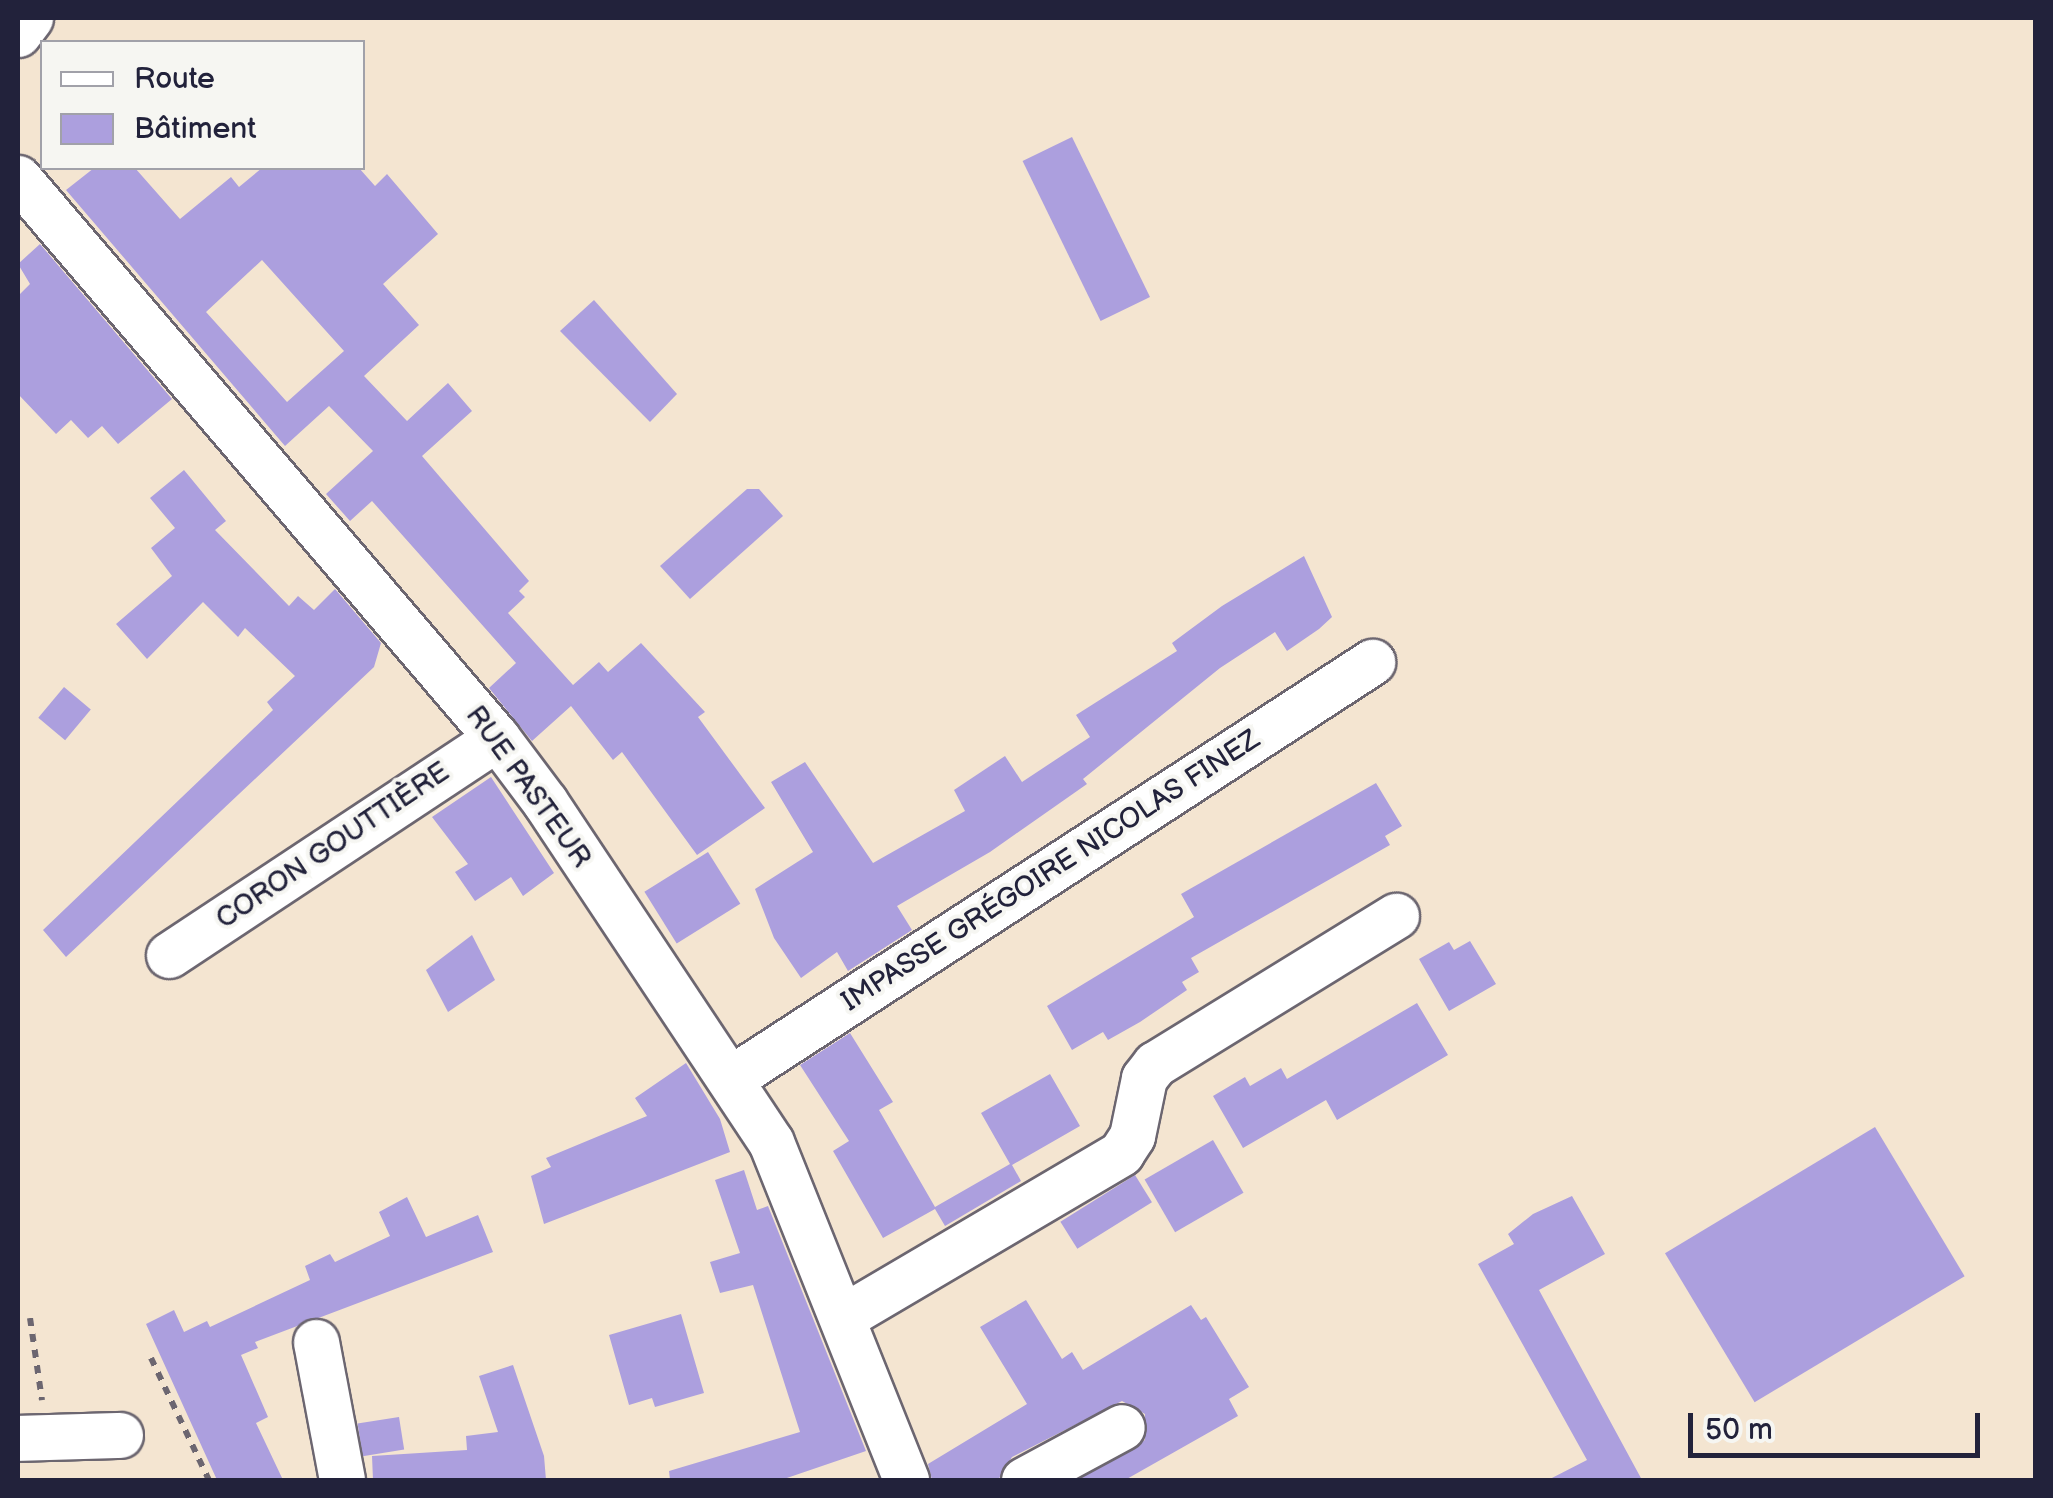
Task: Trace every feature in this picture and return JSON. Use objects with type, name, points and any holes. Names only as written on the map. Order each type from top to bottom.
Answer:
[{"type":"street","points":[[18,34],[30,18]]},
{"type":"street","name":"RUE PASTEUR","points":[[18,178],[497,738],[730,1079],[786,1171],[906,1480]]},
{"type":"street","name":"IMPASSE GRÉGOIRE NICOLAS FINEZ","points":[[730,1079],[1372,662]]},
{"type":"street","name":"CORON GOUTTIÈRE","points":[[169,955],[497,738]]},
{"type":"street","points":[[843,1317],[1121,1153],[1132,1136],[1144,1078],[1155,1064],[1396,916]]},
{"type":"street","points":[[316,1342],[342,1480]]},
{"type":"street","points":[[1024,1480],[1122,1426]]},
{"type":"street","points":[[23,1435],[120,1436]]},
{"type":"path","points":[[23,1435],[42,1393],[30,1318]]},
{"type":"path","points":[[151,1358],[208,1480]]},
{"type":"building","points":[[1072,137],[1150,297],[1101,321],[1023,161]]},
{"type":"building","points":[[91,170],[137,170],[180,219],[231,177],[239,187],[260,170],[361,170],[375,186],[387,174],[438,234],[383,284],[419,325],[364,376],[407,421],[448,383],[472,411],[422,456],[529,581],[519,591],[525,597],[508,613],[573,685],[599,662],[608,672],[641,643],[705,712],[698,717],[765,808],[697,855],[622,752],[613,760],[571,706],[532,741],[489,688],[516,663],[372,501],[350,521],[326,494],[373,451],[329,406],[285,446],[66,190]],"holes":[[[262,260],[344,351],[287,402],[206,312]]]},
{"type":"building","points":[[40,244],[172,399],[118,444],[102,426],[88,438],[71,420],[56,434],[18,394],[18,296],[30,284],[18,264]]},
{"type":"building","points":[[594,300],[677,394],[650,422],[560,331]]},
{"type":"building","points":[[184,470],[226,521],[215,530],[289,606],[298,596],[314,610],[335,589],[381,643],[374,667],[66,957],[43,930],[273,710],[267,702],[295,676],[245,628],[238,637],[203,602],[147,659],[116,624],[172,576],[151,548],[175,528],[150,498]]},
{"type":"building","points":[[747,489],[759,489],[783,516],[690,599],[660,566]]},
{"type":"building","points":[[1304,556],[1332,617],[1319,629],[1287,651],[1275,632],[1220,668],[1083,779],[1087,784],[990,852],[897,906],[912,930],[848,971],[837,952],[801,978],[774,938],[755,889],[813,852],[771,782],[805,762],[873,863],[965,811],[954,790],[1005,756],[1022,782],[1090,737],[1076,715],[1177,651],[1172,643],[1222,606]]},
{"type":"building","points":[[64,687],[91,709],[65,740],[38,718]]},
{"type":"building","points":[[491,777],[554,873],[523,896],[511,877],[475,901],[455,872],[468,864],[432,817]]},
{"type":"building","points":[[1376,783],[1402,826],[1385,836],[1390,845],[1191,958],[1199,972],[1182,982],[1187,990],[1140,1022],[1108,1040],[1103,1032],[1072,1050],[1047,1006],[1194,917],[1181,894]]},
{"type":"building","points":[[708,852],[740,904],[677,943],[644,892]]},
{"type":"building","points":[[472,935],[495,980],[448,1012],[426,970]]},
{"type":"building","points":[[1470,941],[1496,984],[1449,1011],[1419,959],[1449,942],[1454,950]]},
{"type":"building","points":[[1417,1003],[1448,1055],[1337,1120],[1326,1100],[1243,1148],[1213,1096],[1245,1077],[1250,1086],[1281,1068],[1287,1079]]},
{"type":"building","points":[[850,1033],[893,1102],[879,1110],[935,1207],[1010,1164],[981,1113],[1050,1074],[1080,1126],[1012,1165],[1021,1181],[945,1226],[935,1209],[883,1238],[833,1151],[849,1141],[800,1065]]},
{"type":"building","points":[[686,1063],[720,1119],[730,1152],[544,1224],[531,1176],[551,1167],[546,1158],[647,1116],[635,1098]]},
{"type":"building","points":[[1875,1127],[1965,1276],[1755,1402],[1665,1253]]},
{"type":"building","points":[[1213,1140],[1244,1193],[1175,1232],[1145,1180]]},
{"type":"building","points":[[744,1170],[757,1210],[768,1206],[866,1451],[781,1480],[670,1480],[669,1471],[800,1432],[753,1285],[720,1293],[710,1262],[740,1253],[715,1180]]},
{"type":"building","points":[[1135,1175],[1152,1202],[1077,1249],[1060,1222]]},
{"type":"building","points":[[1572,1196],[1605,1254],[1539,1290],[1642,1480],[1548,1480],[1587,1460],[1478,1264],[1514,1244],[1508,1234],[1533,1214]]},
{"type":"building","points":[[407,1197],[426,1237],[478,1215],[493,1252],[255,1342],[258,1348],[241,1355],[268,1417],[256,1423],[283,1480],[217,1480],[146,1324],[174,1310],[184,1332],[207,1321],[210,1327],[310,1280],[305,1266],[330,1254],[335,1262],[390,1236],[379,1212]]},
{"type":"building","points":[[1026,1300],[1062,1359],[1072,1352],[1083,1370],[1191,1305],[1201,1320],[1206,1317],[1249,1387],[1229,1399],[1238,1416],[1125,1480],[1078,1480],[1145,1440],[1145,1414],[1122,1401],[1012,1457],[998,1480],[932,1480],[928,1464],[1027,1404],[980,1327]]},
{"type":"building","points":[[681,1314],[704,1393],[655,1407],[652,1398],[629,1405],[609,1335]]},
{"type":"building","points":[[513,1365],[544,1456],[546,1480],[373,1480],[372,1456],[467,1450],[466,1436],[498,1432],[479,1376]]},
{"type":"building","points":[[399,1417],[404,1450],[363,1456],[358,1424]]}]
